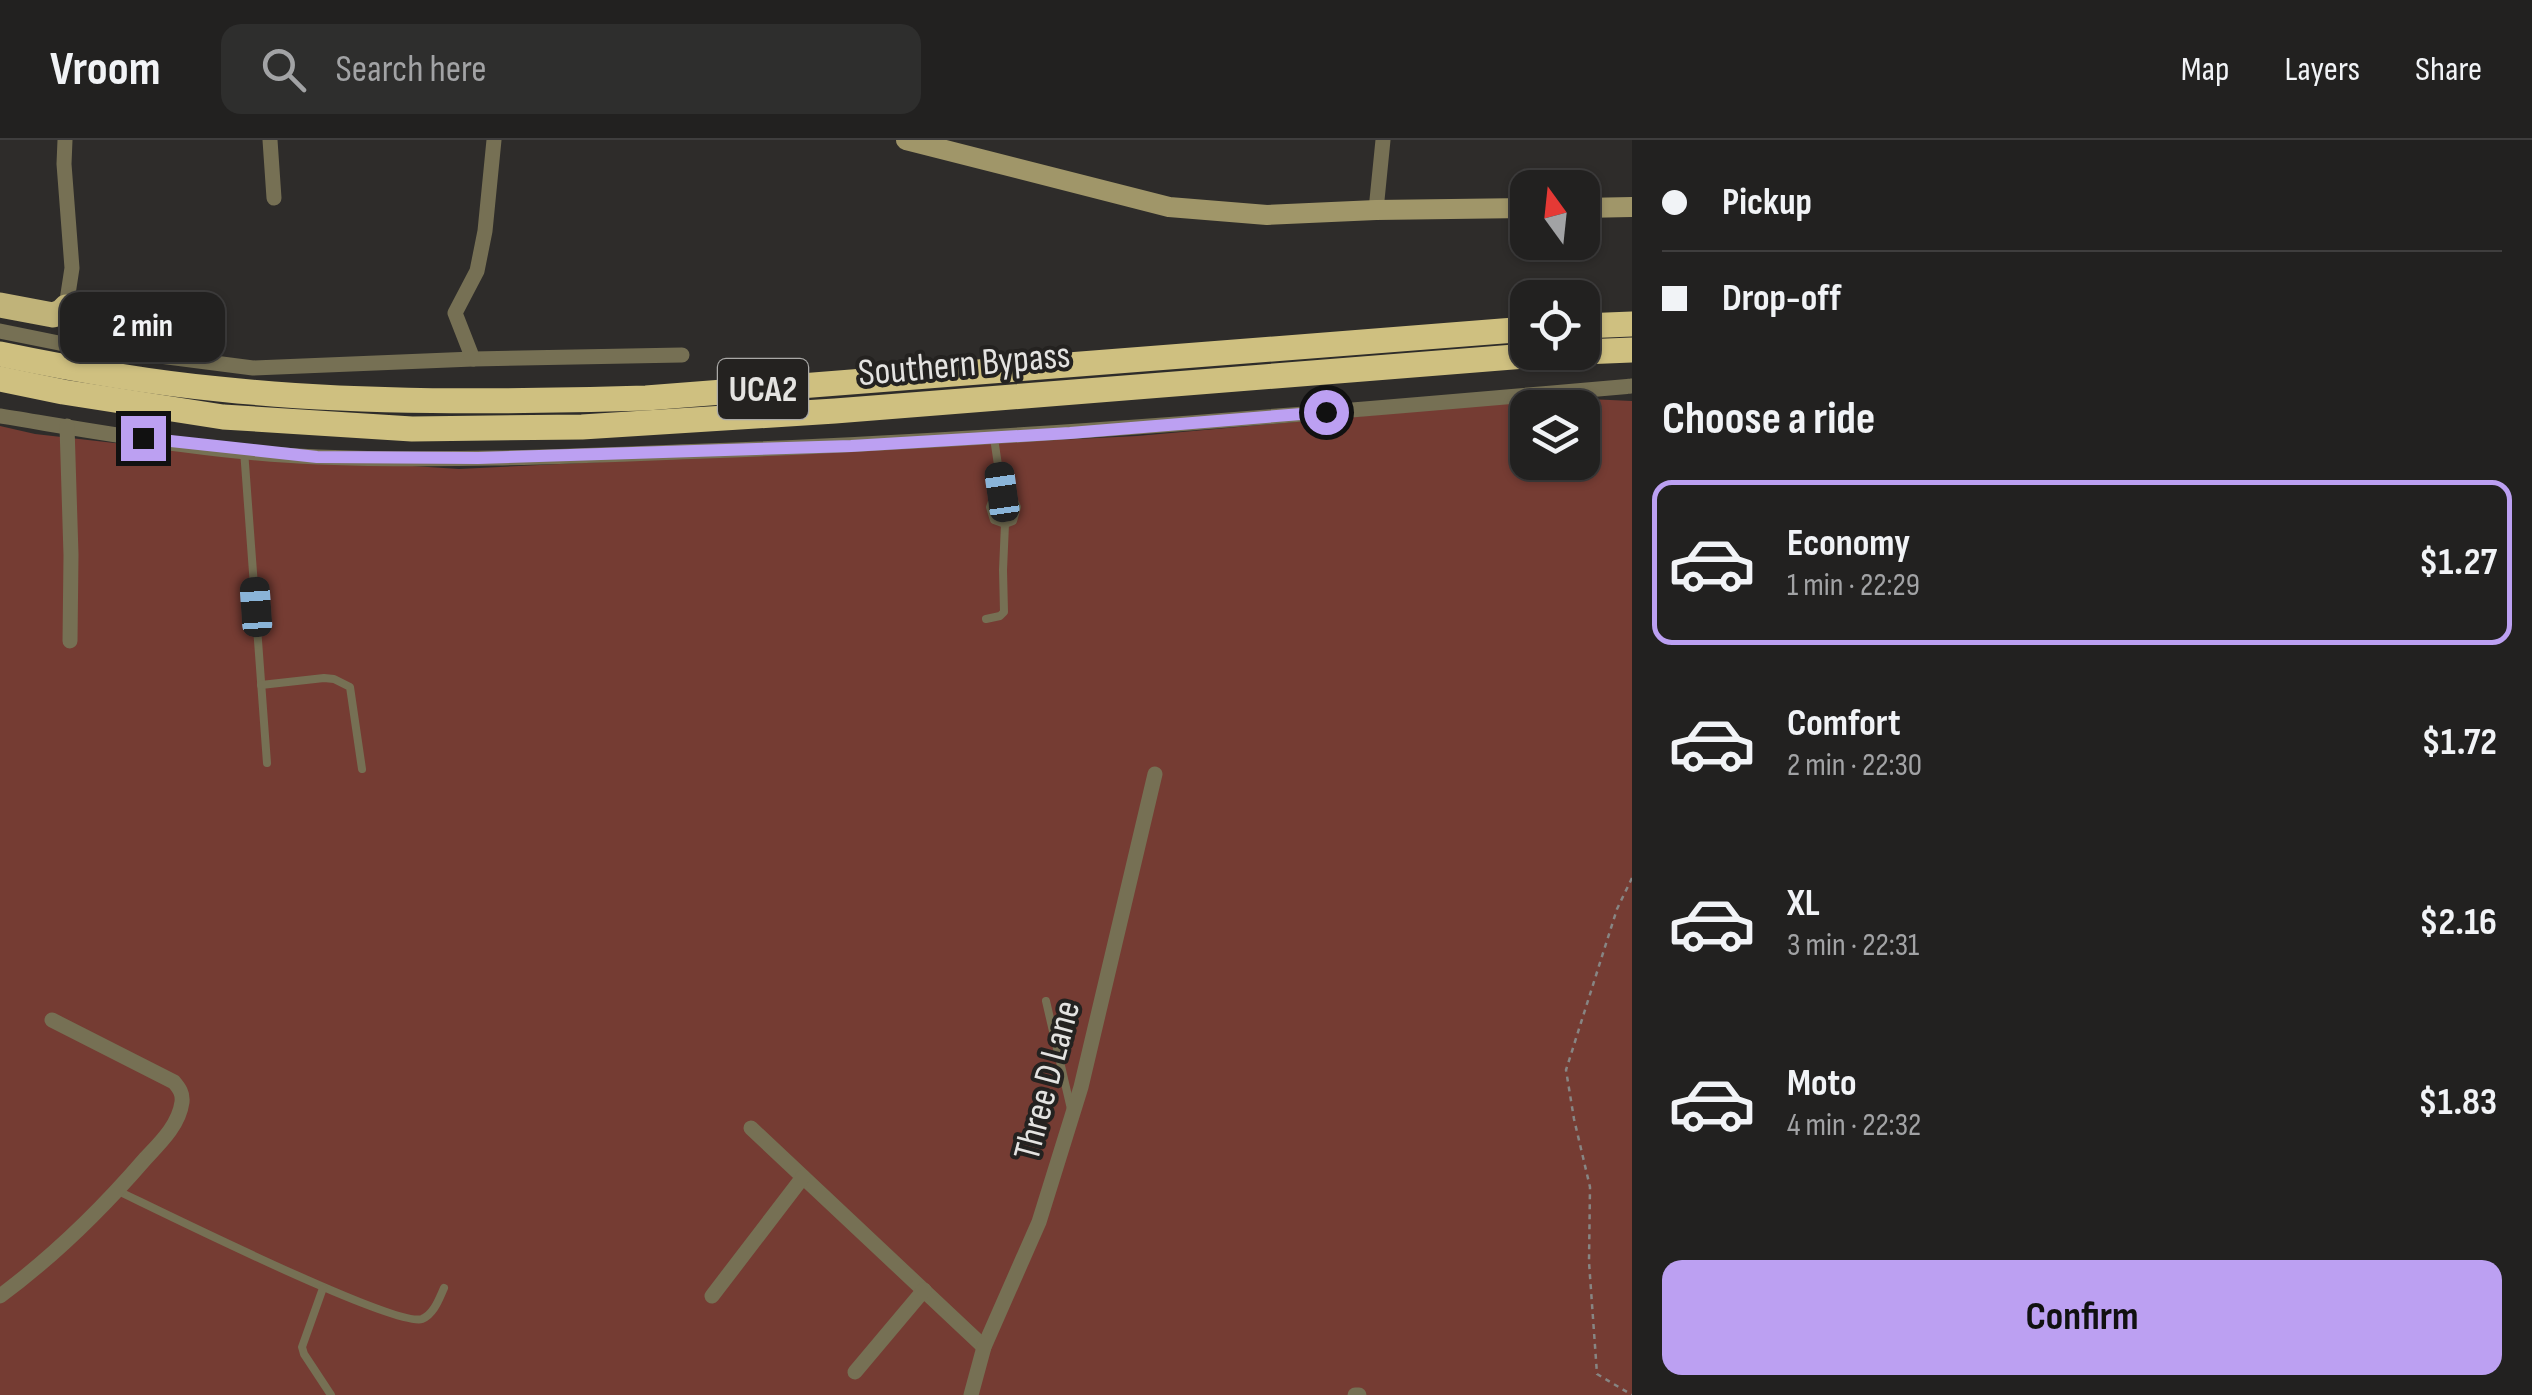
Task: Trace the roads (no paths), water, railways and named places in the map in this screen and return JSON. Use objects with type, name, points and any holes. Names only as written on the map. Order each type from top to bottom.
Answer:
[{"type":"highway","points":[[1600,325],[1632,324]]},
{"type":"highway","name":"Southern Bypass","points":[[0,354],[220,390],[416,401],[570,400],[646,398],[1510,331]]},
{"type":"highway","name":"Southern Bypass","points":[[1600,351],[1632,350]]},
{"type":"highway","name":"Southern Bypass","points":[[0,379],[223,417],[412,429],[582,428],[1510,357]]},
{"type":"main road","points":[[906,140],[1169,207],[1267,215],[1510,208]]},
{"type":"main road","points":[[1600,207],[1632,206]]},
{"type":"main road","points":[[0,305],[53,314],[66,307]]},
{"type":"street","points":[[64,140],[72,268],[66,307]]},
{"type":"street","points":[[270,140],[274,198]]},
{"type":"street","points":[[473,359],[454,314],[477,271],[494,140]]},
{"type":"street","points":[[1376,210],[1383,140]]},
{"type":"street","points":[[0,331],[60,343],[253,368],[682,356]]},
{"type":"street","points":[[0,416],[317,457],[478,458],[994,438],[1632,386]]},
{"type":"street","points":[[67,426],[70,641]]},
{"type":"street","name":"Three D Lane","points":[[972,1395],[984,1347],[1039,1222],[1072,1113],[1155,774]]},
{"type":"street","points":[[0,1296],[75,1234],[118,1192],[172,1129],[182,1104],[182,1091],[174,1082],[52,1020]]},
{"type":"street","points":[[751,1128],[984,1347]]},
{"type":"street","points":[[712,1296],[803,1177]]},
{"type":"street","points":[[855,1372],[924,1290]]},
{"type":"lane","points":[[994,438],[1002,492]]},
{"type":"lane","points":[[244,450],[267,762]]},
{"type":"lane","points":[[1002,492],[1010,493],[1017,507],[1013,522],[1005,524],[990,514],[991,501],[1002,492]]},
{"type":"lane","points":[[986,619],[1004,612],[1005,524]]},
{"type":"lane","points":[[261,685],[324,678],[350,688],[362,769]]},
{"type":"lane","points":[[1046,1001],[1072,1113]]},
{"type":"lane","points":[[118,1192],[323,1288],[414,1319],[432,1312],[444,1288]]},
{"type":"lane","points":[[323,1288],[302,1347],[331,1395]]}]
